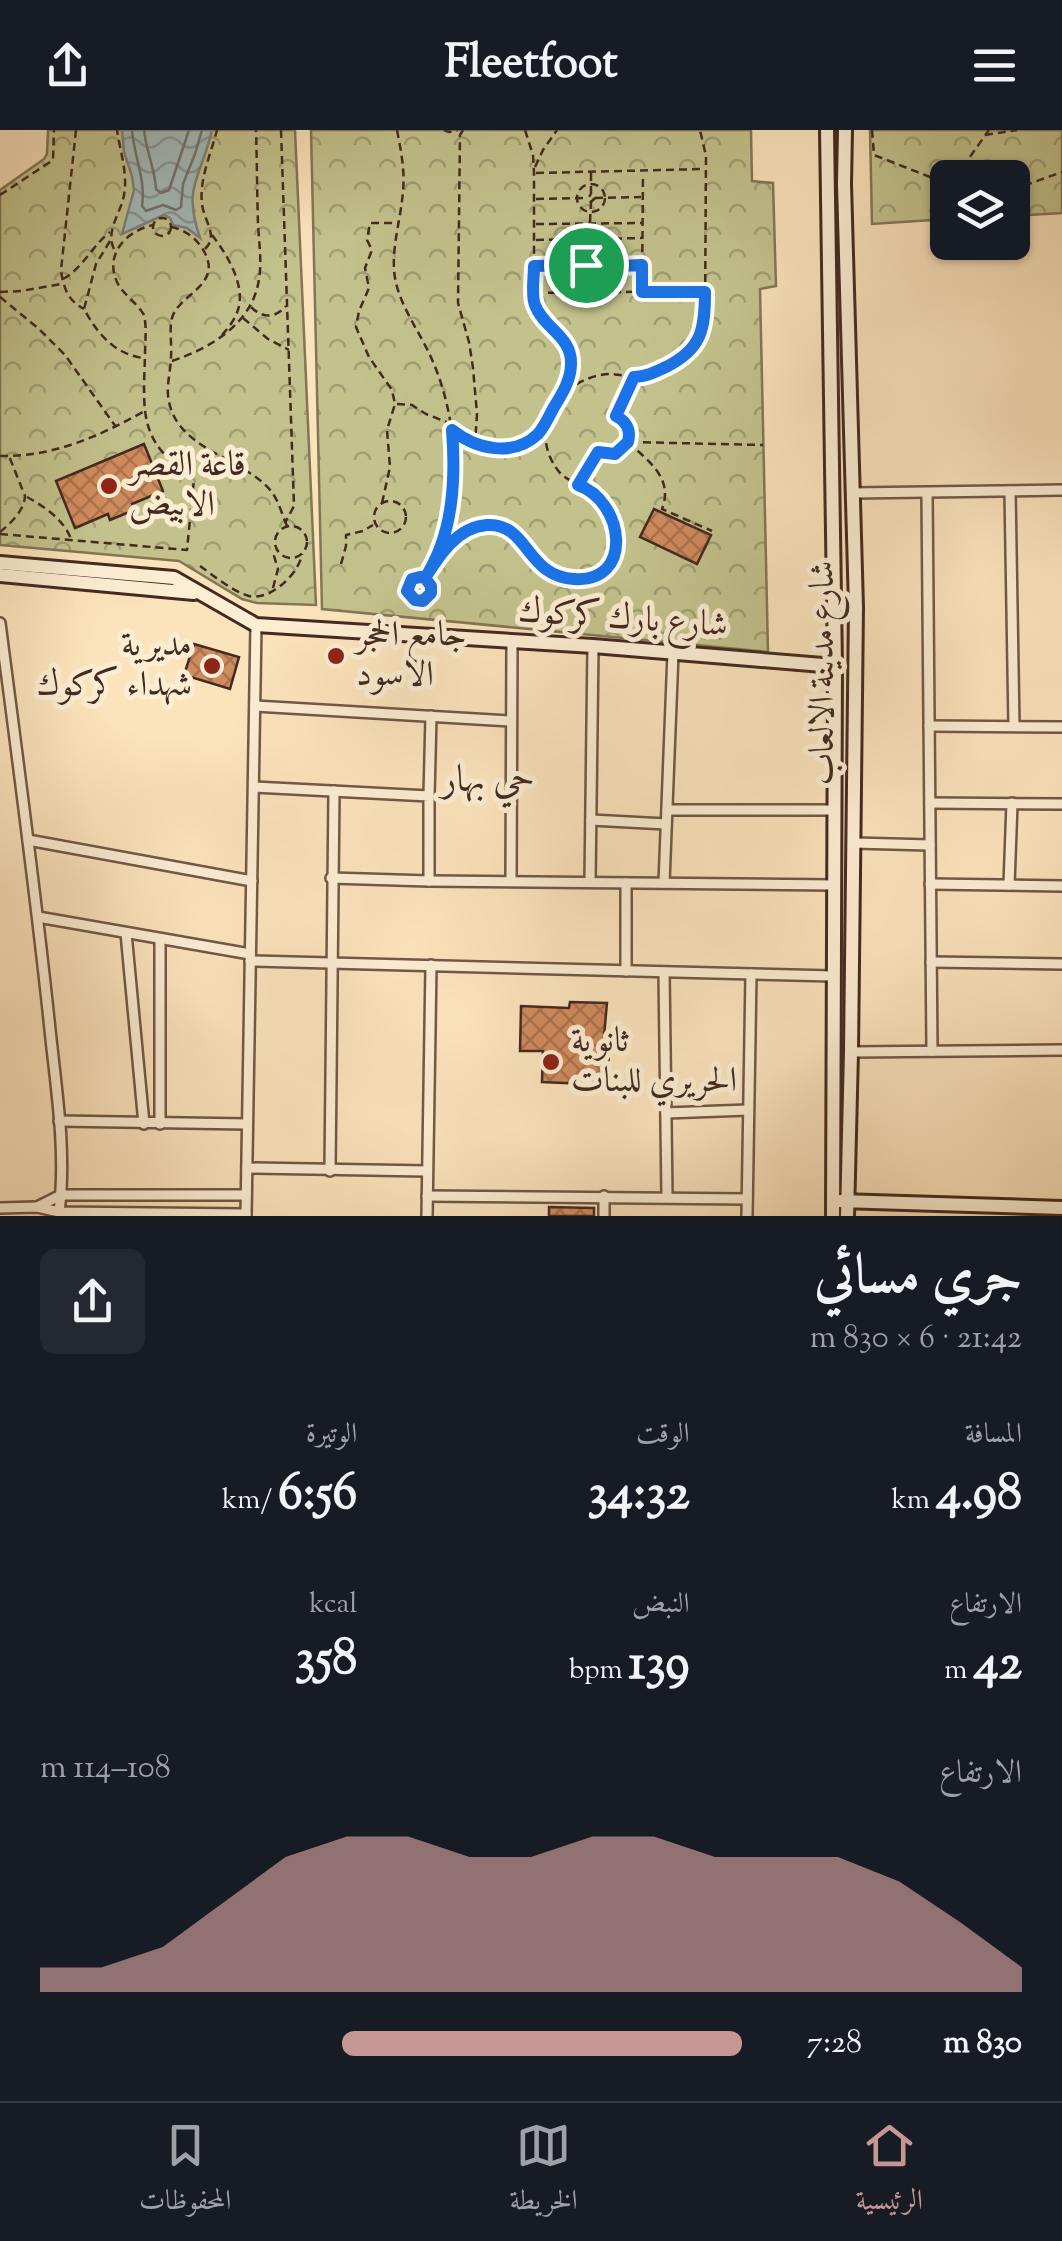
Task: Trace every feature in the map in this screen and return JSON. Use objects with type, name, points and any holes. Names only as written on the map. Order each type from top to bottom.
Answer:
[{"type":"main road","name":"شارع مدينة الالعاب","points":[[827,130],[835,666],[833,976],[840,1209]]},
{"type":"main road","name":"شارع مدينة الالعاب","points":[[840,1209],[851,1052],[855,745],[844,130]]},
{"type":"main road","points":[[831,408],[850,407]]},
{"type":"main road","name":"شارع بارك كركوك","points":[[0,563],[174,578],[256,625],[835,666]]},
{"type":"main road","points":[[0,575],[201,593]]},
{"type":"main road","points":[[835,745],[855,745]]},
{"type":"main road","points":[[840,1209],[1062,1208]]},
{"type":"street","points":[[853,493],[1062,490]]},
{"type":"street","points":[[1010,492],[1014,726]]},
{"type":"street","points":[[927,493],[932,1051]]},
{"type":"street","points":[[0,623],[38,917],[59,1121],[58,1212]]},
{"type":"street","points":[[6,1210],[37,1207],[58,1212],[246,1215],[256,625]]},
{"type":"street","points":[[511,881],[512,642]]},
{"type":"street","points":[[590,882],[593,646]]},
{"type":"street","points":[[664,883],[673,653]]},
{"type":"street","points":[[255,706],[511,721]]},
{"type":"street","points":[[429,881],[431,716]]},
{"type":"street","points":[[929,726],[1062,726]]},
{"type":"street","points":[[254,787],[428,796]]},
{"type":"street","points":[[330,1170],[334,791]]},
{"type":"street","points":[[930,803],[1062,804]]},
{"type":"street","points":[[1009,885],[1012,803]]},
{"type":"street","points":[[667,810],[834,810]]},
{"type":"street","points":[[591,820],[666,824]]},
{"type":"street","points":[[28,840],[252,882]]},
{"type":"street","points":[[854,843],[930,844]]},
{"type":"street","points":[[331,878],[834,885]]},
{"type":"street","points":[[626,883],[626,971]]},
{"type":"street","points":[[930,884],[1062,886]]},
{"type":"street","points":[[38,917],[250,957],[331,963],[833,976]]},
{"type":"street","points":[[126,933],[144,1124]]},
{"type":"street","points":[[160,939],[160,1124]]},
{"type":"street","points":[[931,962],[1062,964]]},
{"type":"street","points":[[427,1216],[431,966]]},
{"type":"street","points":[[664,972],[668,1196]]},
{"type":"street","points":[[747,1216],[751,974]]},
{"type":"street","points":[[851,1052],[1062,1050]]},
{"type":"street","points":[[666,1113],[748,1110]]},
{"type":"street","points":[[59,1121],[247,1124]]},
{"type":"street","points":[[246,1168],[428,1171]]},
{"type":"street","points":[[37,1207],[61,1195],[246,1195]]},
{"type":"street","points":[[427,1196],[747,1199]]},
{"type":"street","points":[[604,1196],[604,1216]]},
{"type":"path","points":[[0,195],[53,160],[54,130]]},
{"type":"path","points":[[76,130],[62,281],[72,300],[84,309],[109,343],[128,355],[145,358]]},
{"type":"path","points":[[84,309],[96,264],[110,241],[124,196],[117,130]]},
{"type":"path","points":[[217,130],[201,191],[204,218],[229,262],[240,298],[235,317],[218,340]]},
{"type":"path","points":[[171,362],[193,354],[228,332],[256,294],[261,262],[256,130]]},
{"type":"path","points":[[268,592],[277,578],[276,537],[294,506],[281,130]]},
{"type":"path","points":[[397,130],[404,174],[394,256],[396,283],[435,368],[452,430],[450,512],[436,562]]},
{"type":"path","points":[[444,130],[460,130],[458,298],[474,368],[474,444]]},
{"type":"path","points":[[452,430],[474,444],[492,448],[515,446],[536,435],[568,380],[571,357],[559,333],[534,303],[534,171],[525,130]]},
{"type":"path","points":[[534,171],[557,130]]},
{"type":"path","points":[[560,398],[574,386],[600,375],[652,374],[690,352],[703,330],[706,169],[700,130]]},
{"type":"path","points":[[872,130],[874,156],[930,177]]},
{"type":"path","points":[[968,160],[989,130]]},
{"type":"path","points":[[985,135],[1017,130]]},
{"type":"path","points":[[534,171],[706,169]]},
{"type":"path","points":[[642,292],[643,170]]},
{"type":"path","points":[[590,224],[591,172]]},
{"type":"path","points":[[1030,184],[1062,172]]},
{"type":"path","points":[[591,184],[601,188],[605,198],[601,208],[591,212],[582,210],[576,198],[581,188],[591,184]]},
{"type":"path","points":[[534,199],[643,196]]},
{"type":"path","points":[[0,533],[186,550],[194,479],[170,462],[150,435],[144,411],[144,314],[120,287],[113,262],[126,238],[141,228],[164,218],[171,227]]},
{"type":"path","points":[[382,503],[392,501],[401,505],[406,514],[398,531],[380,530],[374,514],[382,503],[390,466],[387,430],[395,404],[392,390],[369,356],[356,327],[369,288],[365,268],[372,250],[367,240],[370,223],[399,223]]},
{"type":"path","points":[[534,224],[642,223]]},
{"type":"path","points":[[154,225],[154,231],[161,236],[171,227]]},
{"type":"path","points":[[171,227],[193,238],[204,250],[208,267],[204,282],[178,307],[172,319],[168,398],[183,428],[204,447],[273,493],[286,524]]},
{"type":"path","points":[[0,294],[62,281],[77,270],[111,231]]},
{"type":"path","points":[[204,250],[212,235]]},
{"type":"path","points":[[534,240],[642,238]]},
{"type":"path","points":[[586,266],[590,262],[590,239]]},
{"type":"path","points":[[110,241],[116,252]]},
{"type":"path","points":[[590,252],[602,258],[604,266],[598,278],[590,280],[582,278],[576,266],[582,255],[590,252]]},
{"type":"path","points":[[590,262],[594,263],[590,292]]},
{"type":"path","points":[[534,266],[592,269],[642,265]]},
{"type":"path","points":[[534,293],[705,292]]},
{"type":"path","points":[[0,294],[65,355],[116,427]]},
{"type":"path","points":[[250,306],[269,316],[282,311],[288,303]]},
{"type":"path","points":[[242,316],[268,339],[290,350]]},
{"type":"path","points":[[578,485],[598,452],[615,454],[628,442],[629,430],[616,416],[634,377]]},
{"type":"path","points":[[395,404],[409,404],[451,424]]},
{"type":"path","points":[[0,456],[68,447],[144,411]]},
{"type":"path","points":[[425,578],[454,540],[488,525],[513,532],[540,567],[560,577],[580,580],[598,575],[611,563],[615,554],[614,525],[599,497],[561,474],[549,456],[546,431],[551,413]]},
{"type":"path","points":[[628,442],[763,445]]},
{"type":"path","points":[[628,442],[662,476],[666,494],[662,508],[712,531]]},
{"type":"path","points":[[0,533],[19,512],[25,496],[8,456]]},
{"type":"path","points":[[25,496],[59,521],[71,540]]},
{"type":"path","points":[[200,566],[246,595],[268,592],[293,575],[307,546],[306,535],[298,527],[286,524]]},
{"type":"path","points":[[341,564],[346,535],[375,524]]},
{"type":"path","points":[[277,550],[287,558],[302,554]]},
{"type":"path","points":[[416,577],[425,578],[431,593],[423,601],[415,600],[408,595],[409,582],[416,577]]},
{"type":"green space","points":[[48,130],[295,130],[316,605],[242,599],[179,561],[0,545],[0,190],[44,159]]},
{"type":"green space","points":[[311,130],[751,130],[752,181],[773,183],[776,286],[760,289],[768,652],[322,609]]},
{"type":"green space","points":[[870,130],[1062,130],[1062,213],[1030,215],[1030,160],[930,160],[930,220],[872,224]]},
{"type":"water","points":[[122,130],[212,130],[193,193],[200,238],[187,228],[173,225],[164,215],[122,234],[134,190]]},
{"type":"building","name":"قاعة القصر الابيض","points":[[144,444],[163,491],[132,504],[134,510],[110,520],[108,514],[75,528],[56,481]]},
{"type":"building","points":[[654,509],[711,535],[697,564],[640,537]]},
{"type":"building","name":"مديرية شهداء كركوك","points":[[194,644],[239,657],[230,689],[184,675]]},
{"type":"building","name":"ثانوية الحريري للبنات","points":[[570,1002],[607,1003],[603,1047],[609,1047],[608,1085],[542,1082],[543,1051],[520,1051],[521,1006],[569,1008]]},
{"type":"building","points":[[549,1207],[594,1208],[594,1216],[549,1216]]},
{"type":"place","name":"قاعة القصر الابيض","points":[[109,486]]},
{"type":"place","name":"جامع الحجر الاسود","points":[[336,656]]},
{"type":"place","name":"مديرية شهداء كركوك","points":[[212,666]]},
{"type":"place","name":"ثانوية الحريري للبنات","points":[[551,1062]]},
{"type":"district","name":"حي بهار","points":[[488,782]]},
{"type":"route","points":[[586,265],[534,266],[534,303],[568,348],[572,364],[568,380],[542,430],[530,440],[508,448],[492,448],[479,446],[452,430],[448,526],[444,540],[436,562],[425,578],[430,582],[431,593],[423,601],[415,600],[408,595],[409,582],[425,578],[454,540],[488,525],[513,532],[540,567],[560,577],[590,578],[611,563],[617,545],[610,515],[599,497],[578,485],[598,452],[615,454],[628,442],[629,430],[616,416],[634,377],[646,376],[676,362],[690,352],[700,337],[705,320],[705,292],[642,292],[642,265],[586,265]]}]
